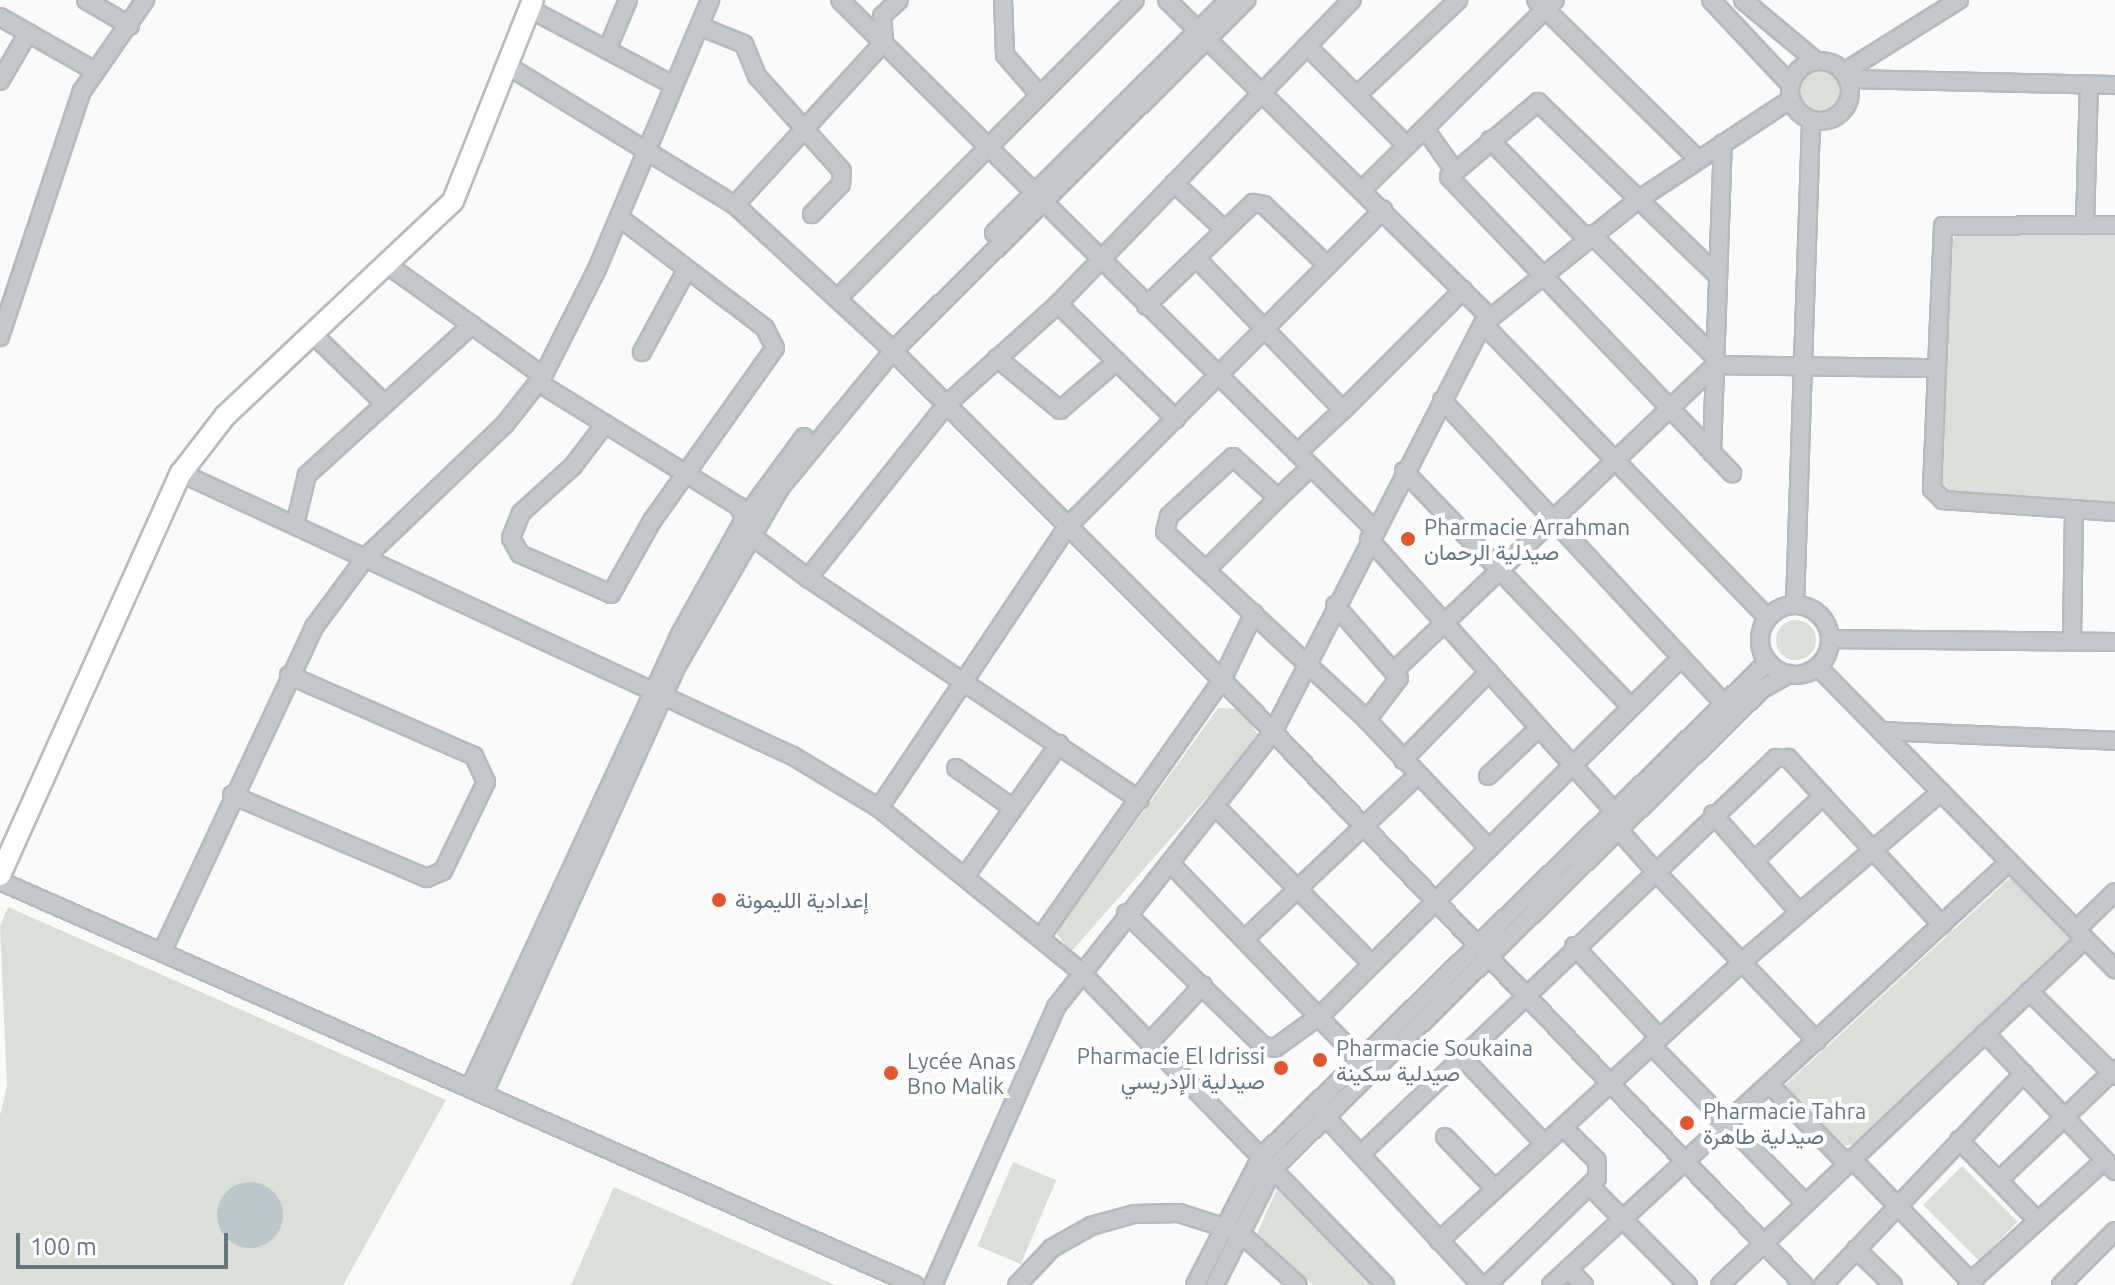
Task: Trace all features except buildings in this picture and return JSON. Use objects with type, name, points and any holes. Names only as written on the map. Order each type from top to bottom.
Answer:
[{"type":"main road","points":[[0,875],[181,473],[225,416],[389,266],[453,201],[532,5]]},
{"type":"street","points":[[86,0],[130,26]]},
{"type":"street","points":[[0,337],[6,285],[82,91],[130,26],[145,0]]},
{"type":"street","points":[[607,50],[628,0]]},
{"type":"street","points":[[162,952],[289,675],[366,557],[541,380],[619,217],[710,0]]},
{"type":"street","points":[[840,0],[1311,467],[1372,534],[1444,622],[1613,810],[1618,829],[1654,870],[1817,1041]]},
{"type":"street","points":[[735,205],[884,42],[882,16],[899,0]]},
{"type":"street","points":[[1003,0],[1005,55],[1039,94]]},
{"type":"street","points":[[837,299],[1135,0]]},
{"type":"street","points":[[1167,0],[1463,290],[1486,320],[1768,618]]},
{"type":"street","points":[[1202,36],[1229,0]]},
{"type":"street","points":[[477,1090],[657,694],[746,516],[889,347],[1037,196],[1202,36],[1246,0]]},
{"type":"street","points":[[808,578],[946,405],[1058,304],[1352,0]]},
{"type":"street","points":[[1357,95],[1458,0]]},
{"type":"street","points":[[1711,0],[1791,91],[1811,120],[1795,605]]},
{"type":"street","points":[[1743,0],[1816,61],[1846,76],[2115,85]]},
{"type":"street","points":[[1846,76],[1959,0]]},
{"type":"street","points":[[1362,190],[1545,3],[1698,159]]},
{"type":"street","points":[[532,5],[673,85]]},
{"type":"street","points":[[0,17],[95,71]]},
{"type":"street","points":[[699,26],[744,44],[757,76],[844,177],[812,214]]},
{"type":"street","points":[[0,81],[28,33]]},
{"type":"street","points":[[1307,46],[1407,146]]},
{"type":"street","points":[[933,1285],[1079,970],[1218,809],[1273,732],[1404,471],[1486,320],[1588,236],[1723,143],[1791,91],[1816,61]]},
{"type":"street","points":[[508,66],[647,146],[735,205],[889,347],[1273,732],[1804,1285]]},
{"type":"street","points":[[1811,120],[1830,119],[1845,107],[1846,76]]},
{"type":"street","points":[[2085,225],[2089,84]]},
{"type":"street","points":[[1454,170],[1538,102],[1717,275]]},
{"type":"street","points":[[1425,129],[1454,170],[1452,187],[1732,473]]},
{"type":"street","points":[[1490,140],[1715,361],[1935,368]]},
{"type":"street","points":[[1712,453],[1723,143]]},
{"type":"street","points":[[1174,183],[1225,230]]},
{"type":"street","points":[[1146,306],[1225,230],[1259,203],[1328,266]]},
{"type":"street","points":[[879,808],[961,676],[1067,527],[1383,210]]},
{"type":"street","points":[[605,424],[513,524],[520,554],[614,593],[684,473],[775,348],[765,328],[619,217]]},
{"type":"street","points":[[2115,225],[1943,226],[1935,368],[1938,499],[2115,512]]},
{"type":"street","points":[[1197,259],[1343,410]]},
{"type":"street","points":[[389,266],[472,325],[541,380],[746,516],[753,534],[808,578],[961,676],[1139,800]]},
{"type":"street","points":[[642,352],[687,269]]},
{"type":"street","points":[[1297,453],[1463,290]]},
{"type":"street","points":[[1058,304],[1176,419]]},
{"type":"street","points":[[295,525],[307,475],[472,325]]},
{"type":"street","points":[[314,335],[385,404]]},
{"type":"street","points":[[657,694],[753,534],[815,439],[889,347]]},
{"type":"street","points":[[997,358],[1060,410],[1117,361]]},
{"type":"street","points":[[1395,670],[1499,568],[1617,460],[1715,361]]},
{"type":"street","points":[[1442,400],[1725,705]]},
{"type":"street","points":[[1278,498],[1233,457],[1169,516],[1165,532],[1367,720],[1489,848]]},
{"type":"street","points":[[1207,569],[1311,467]]},
{"type":"street","points":[[1404,471],[1631,707]]},
{"type":"street","points":[[181,473],[793,756],[879,808],[966,875],[1079,970],[1385,1285]]},
{"type":"street","points":[[2072,640],[2074,509]]},
{"type":"street","points":[[1335,605],[1395,670],[1398,688],[1367,720]]},
{"type":"street","points":[[1789,674],[1768,661],[1760,640],[1768,618],[1795,605]]},
{"type":"street","points":[[1795,605],[1823,619],[1830,639],[1818,667]]},
{"type":"street","points":[[1040,938],[1222,680],[1254,613]]},
{"type":"street","points":[[1830,639],[2115,642]]},
{"type":"street","points":[[1126,913],[1262,1045],[1275,1048],[1322,1014],[1681,658]]},
{"type":"street","points":[[1195,1285],[1267,1163],[1364,1063],[1473,943],[1768,661]]},
{"type":"street","points":[[1267,1163],[1324,1115],[1364,1063],[1486,956],[1762,689],[1789,674],[1818,667]]},
{"type":"street","points":[[1818,667],[2115,969]]},
{"type":"street","points":[[1403,760],[1489,672]]},
{"type":"street","points":[[232,795],[427,878],[443,871],[456,846],[486,782],[479,759],[289,675]]},
{"type":"street","points":[[1488,776],[1539,728]]},
{"type":"street","points":[[1881,731],[2115,741]]},
{"type":"street","points":[[966,875],[1059,744]]},
{"type":"street","points":[[1361,1154],[1654,870],[1780,756],[1823,796],[1942,925]]},
{"type":"street","points":[[956,768],[1013,808]]},
{"type":"street","points":[[1247,937],[1367,830],[1418,775]]},
{"type":"street","points":[[1439,1241],[1798,911],[1941,792]]},
{"type":"street","points":[[1754,861],[1823,796]]},
{"type":"street","points":[[1218,809],[1302,888],[1372,964]]},
{"type":"street","points":[[1713,814],[1798,911]]},
{"type":"street","points":[[1551,1285],[2009,862]]},
{"type":"street","points":[[1170,863],[1322,1014],[1364,1063]]},
{"type":"street","points":[[0,881],[915,1285]]},
{"type":"street","points":[[1720,1285],[1761,1242],[2029,991],[2115,892]]},
{"type":"street","points":[[1574,946],[1726,1125],[1804,1202]]},
{"type":"street","points":[[1149,1043],[1203,985]]},
{"type":"street","points":[[1999,1180],[2064,1115],[2114,1072],[2029,991]]},
{"type":"street","points":[[1770,1085],[1897,1206],[1971,1284],[2038,1221],[2110,1165],[1985,1033]]},
{"type":"street","points":[[1463,1058],[1544,1143]]},
{"type":"street","points":[[1823,1285],[2024,1073]]},
{"type":"street","points":[[1324,1115],[1439,1241],[1484,1285],[1591,1187],[1597,1161],[1563,1127]]},
{"type":"street","points":[[1445,1137],[1495,1189]]},
{"type":"street","points":[[1959,1140],[2038,1221]]},
{"type":"street","points":[[1591,1187],[1688,1285]]},
{"type":"street","points":[[1017,1285],[1052,1248],[1091,1226],[1134,1214],[1179,1213],[1231,1228],[1298,1285]]},
{"type":"street","points":[[1215,1285],[1231,1228]]},
{"type":"street","points":[[2071,1282],[2115,1231]]},
{"type":"street","points":[[1856,1249],[1893,1285]]},
{"type":"street","points":[[1568,1269],[1584,1285]]},
{"type":"shaded area","points":[[1821,64],[1840,72],[1848,91],[1840,110],[1821,118],[1802,110],[1794,91],[1802,72]]},
{"type":"shaded area","points":[[1961,231],[2115,234],[2115,503],[1947,494],[1939,484],[1951,240]]},
{"type":"shaded area","points":[[1796,620],[1810,626],[1816,640],[1810,654],[1796,660],[1782,654],[1776,640],[1782,626]]},
{"type":"shaded area","points":[[1218,708],[1240,709],[1260,737],[1071,952],[1056,933]]},
{"type":"shaded area","points":[[2012,876],[2072,939],[1858,1144],[1838,1146],[1782,1088]]},
{"type":"shaded area","points":[[8,907],[446,1100],[343,1285],[0,1285],[0,1115],[7,1086],[0,926]]},
{"type":"shaded area","points":[[1013,1162],[1056,1180],[1021,1264],[977,1246]]},
{"type":"shaded area","points":[[1962,1166],[2018,1222],[1979,1261],[1923,1205]]},
{"type":"shaded area","points":[[256,1182],[274,1191],[281,1202],[281,1228],[274,1239],[263,1246],[244,1248],[226,1239],[219,1228],[217,1209],[226,1191],[237,1184]]},
{"type":"shaded area","points":[[614,1187],[835,1285],[571,1285]]},
{"type":"shaded area","points":[[1277,1189],[1372,1285],[1313,1285],[1257,1234]]},
{"type":"place","name":"Pharmacie Arrahman صيدلية الرحمان","points":[[1408,539]]},
{"type":"place","name":"إعدادية الليمونة","points":[[719,900]]},
{"type":"place","name":"Pharmacie Soukaina صيدلية سكينة","points":[[1320,1060]]},
{"type":"place","name":"Pharmacie El Idrissi صيدلية الإدريسي","points":[[1281,1068]]},
{"type":"place","name":"Lycée Anas Bno Malik","points":[[891,1073]]},
{"type":"place","name":"Pharmacie Tahra صيدلية طاهرة","points":[[1687,1123]]}]
